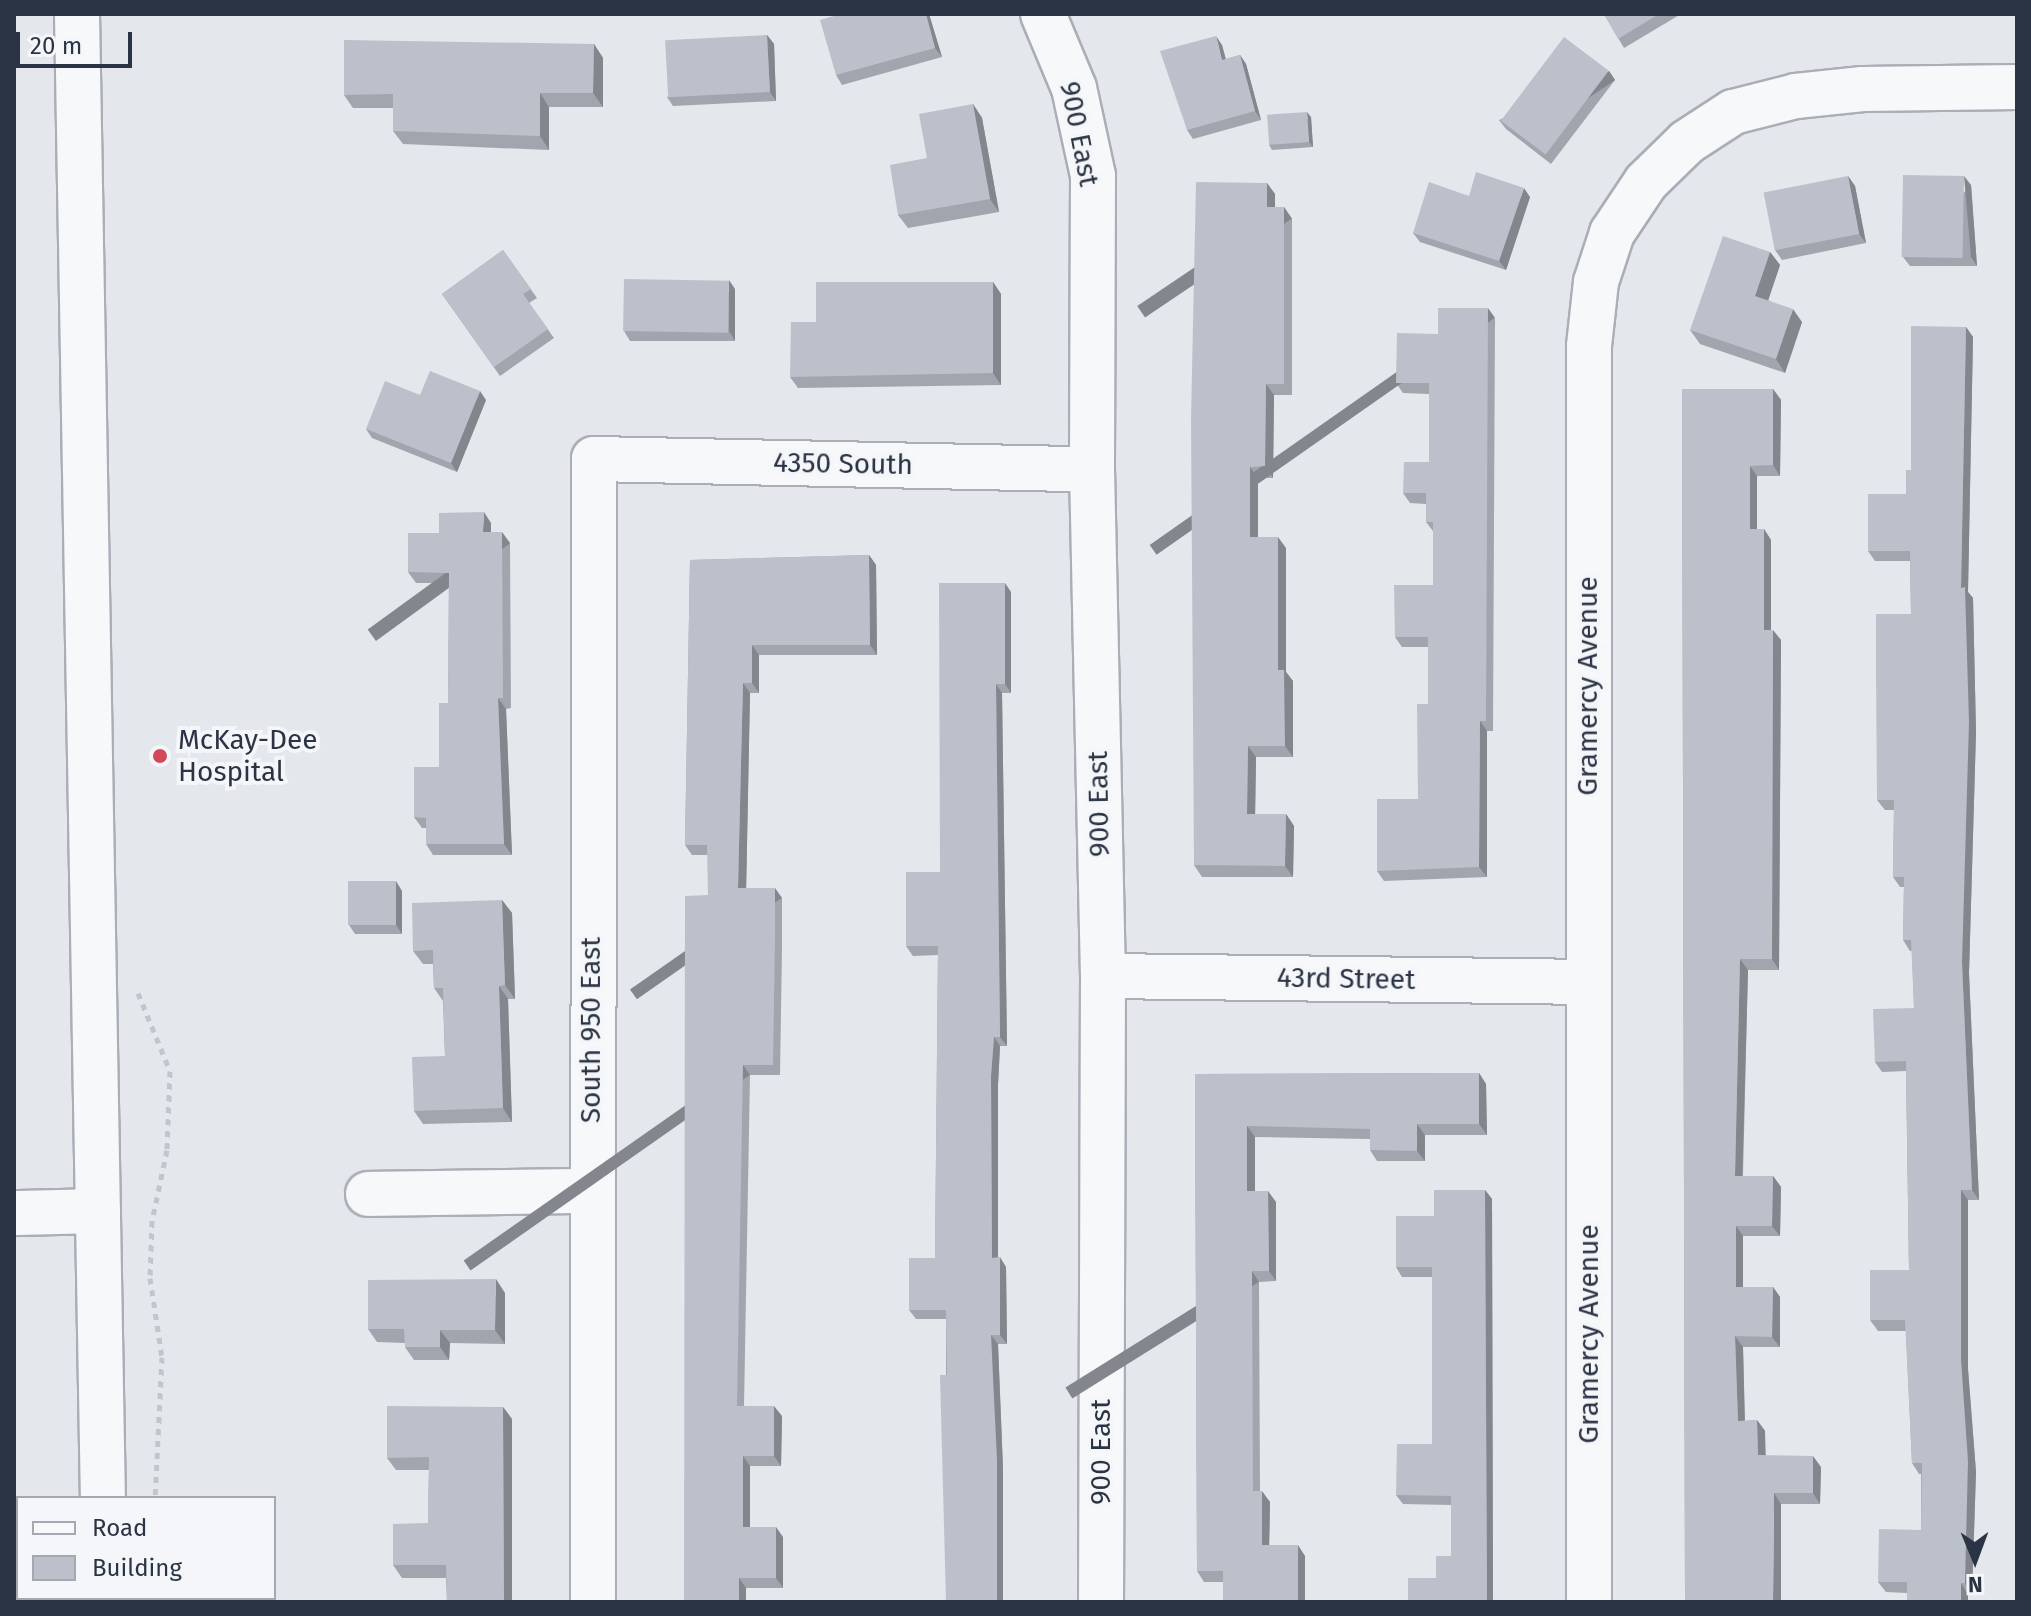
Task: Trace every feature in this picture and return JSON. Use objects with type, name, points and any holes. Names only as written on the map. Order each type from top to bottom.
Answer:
[{"type":"street","points":[[77,14],[103,1496]]},
{"type":"street","name":"900 East","points":[[1043,14],[1074,88],[1093,176],[1092,469],[1103,976],[1101,1602]]},
{"type":"street","name":"Gramercy Avenue","points":[[1589,1602],[1589,346],[1596,282],[1612,233],[1646,182],[1687,142],[1733,112],[1796,96],[1863,89],[2017,87]]},
{"type":"street","name":"4350 South","points":[[594,459],[1092,469]]},
{"type":"street","name":"South 950 East","points":[[593,1602],[590,1191],[594,459]]},
{"type":"street","name":"43rd Street","points":[[1103,976],[1588,982]]},
{"type":"street","points":[[368,1194],[590,1191]]},
{"type":"street","points":[[14,1213],[98,1211]]},
{"type":"building","points":[[841,14],[926,14],[935,48],[836,75],[820,20]]},
{"type":"building","points":[[1604,14],[1659,14],[1618,39]]},
{"type":"building","points":[[767,35],[770,92],[668,97],[665,40]]},
{"type":"building","points":[[1216,36],[1222,60],[1240,55],[1255,111],[1187,130],[1160,51]]},
{"type":"building","points":[[1564,37],[1609,71],[1546,155],[1501,121]]},
{"type":"building","points":[[344,40],[594,44],[593,93],[540,93],[540,136],[393,131],[393,94],[344,95]]},
{"type":"building","points":[[973,104],[990,199],[898,215],[890,165],[927,158],[919,114]]},
{"type":"building","points":[[1307,112],[1309,142],[1269,145],[1267,115]]},
{"type":"building","points":[[1476,172],[1524,188],[1499,261],[1413,233],[1429,182],[1469,196]]},
{"type":"building","points":[[1903,175],[1964,176],[1963,258],[1902,257]]},
{"type":"building","points":[[1848,176],[1859,234],[1775,250],[1764,192]]},
{"type":"building","points":[[1196,182],[1267,183],[1267,207],[1284,207],[1284,384],[1266,384],[1265,466],[1250,467],[1250,537],[1278,537],[1278,670],[1284,670],[1285,746],[1248,746],[1247,814],[1286,814],[1285,866],[1194,865],[1191,419]]},
{"type":"building","points":[[1723,236],[1770,252],[1755,296],[1793,309],[1776,359],[1690,330]]},
{"type":"building","points":[[503,250],[531,289],[523,294],[548,329],[494,367],[442,294]]},
{"type":"building","points":[[624,279],[729,281],[728,333],[623,331]]},
{"type":"building","points":[[816,282],[993,282],[993,373],[790,377],[791,322],[816,322]]},
{"type":"building","points":[[1438,308],[1488,308],[1486,721],[1480,721],[1479,867],[1377,871],[1377,799],[1418,799],[1417,704],[1428,704],[1428,637],[1395,637],[1394,585],[1433,585],[1433,522],[1426,522],[1426,493],[1403,493],[1404,462],[1429,462],[1429,383],[1396,383],[1397,333],[1438,334]]},
{"type":"building","points":[[1911,326],[1966,327],[1961,588],[1965,587],[1969,722],[1962,963],[1972,1190],[1961,1190],[1961,1359],[1968,1461],[1965,1583],[1961,1583],[1961,1602],[1907,1602],[1907,1582],[1878,1582],[1879,1529],[1921,1530],[1922,1463],[1912,1463],[1905,1320],[1870,1320],[1870,1270],[1909,1270],[1906,1061],[1875,1062],[1873,1009],[1914,1008],[1911,940],[1903,940],[1904,877],[1893,877],[1894,800],[1877,800],[1876,614],[1911,614],[1910,551],[1868,551],[1868,494],[1906,494],[1906,470],[1911,470]]},
{"type":"building","points":[[430,371],[480,391],[451,463],[366,429],[385,381],[420,395]]},
{"type":"building","points":[[1682,389],[1773,389],[1773,465],[1750,466],[1750,529],[1764,529],[1764,630],[1773,630],[1772,959],[1740,959],[1735,1176],[1773,1176],[1772,1226],[1736,1226],[1736,1287],[1773,1287],[1772,1337],[1735,1336],[1738,1421],[1757,1420],[1758,1455],[1813,1456],[1813,1493],[1774,1493],[1773,1602],[1685,1602]]},
{"type":"building","points":[[484,512],[483,532],[502,532],[503,698],[498,698],[504,844],[426,844],[426,818],[414,817],[414,767],[439,767],[439,703],[448,703],[449,573],[408,572],[408,533],[439,533],[439,513]]},
{"type":"building","points":[[869,555],[870,645],[752,645],[752,683],[743,683],[738,888],[775,888],[775,939],[773,1065],[743,1065],[737,1406],[774,1406],[774,1456],[743,1456],[743,1527],[776,1527],[776,1578],[739,1578],[739,1602],[684,1602],[685,896],[708,895],[707,845],[685,845],[690,560]]},
{"type":"building","points":[[939,583],[1005,583],[1005,684],[996,684],[1000,1037],[994,1037],[991,1076],[992,1258],[1000,1257],[1000,1335],[991,1335],[997,1460],[997,1602],[946,1602],[940,1375],[947,1375],[946,1310],[909,1310],[909,1258],[935,1258],[938,946],[906,946],[906,872],[940,872]]},
{"type":"building","points":[[348,881],[396,881],[396,925],[348,925]]},
{"type":"building","points":[[502,900],[505,985],[499,986],[503,1108],[414,1111],[412,1057],[445,1056],[443,988],[434,988],[433,950],[413,951],[412,903]]},
{"type":"building","points":[[1479,1073],[1479,1124],[1417,1124],[1417,1151],[1370,1150],[1370,1129],[1247,1126],[1247,1191],[1268,1191],[1269,1271],[1252,1271],[1253,1491],[1262,1491],[1262,1545],[1298,1545],[1298,1600],[1223,1602],[1223,1571],[1197,1571],[1195,1074]]},
{"type":"building","points":[[1434,1190],[1485,1190],[1487,1602],[1408,1602],[1408,1578],[1436,1578],[1436,1556],[1451,1556],[1451,1496],[1396,1495],[1397,1444],[1432,1444],[1432,1267],[1396,1267],[1396,1216],[1434,1216]]},
{"type":"building","points":[[496,1279],[495,1330],[440,1330],[440,1347],[405,1347],[404,1329],[368,1329],[368,1280]]},
{"type":"building","points":[[387,1406],[503,1407],[504,1602],[447,1602],[446,1565],[393,1565],[393,1524],[428,1523],[429,1457],[387,1458]]},
{"type":"place","name":"McKay-Dee Hospital","points":[[160,756]]}]
